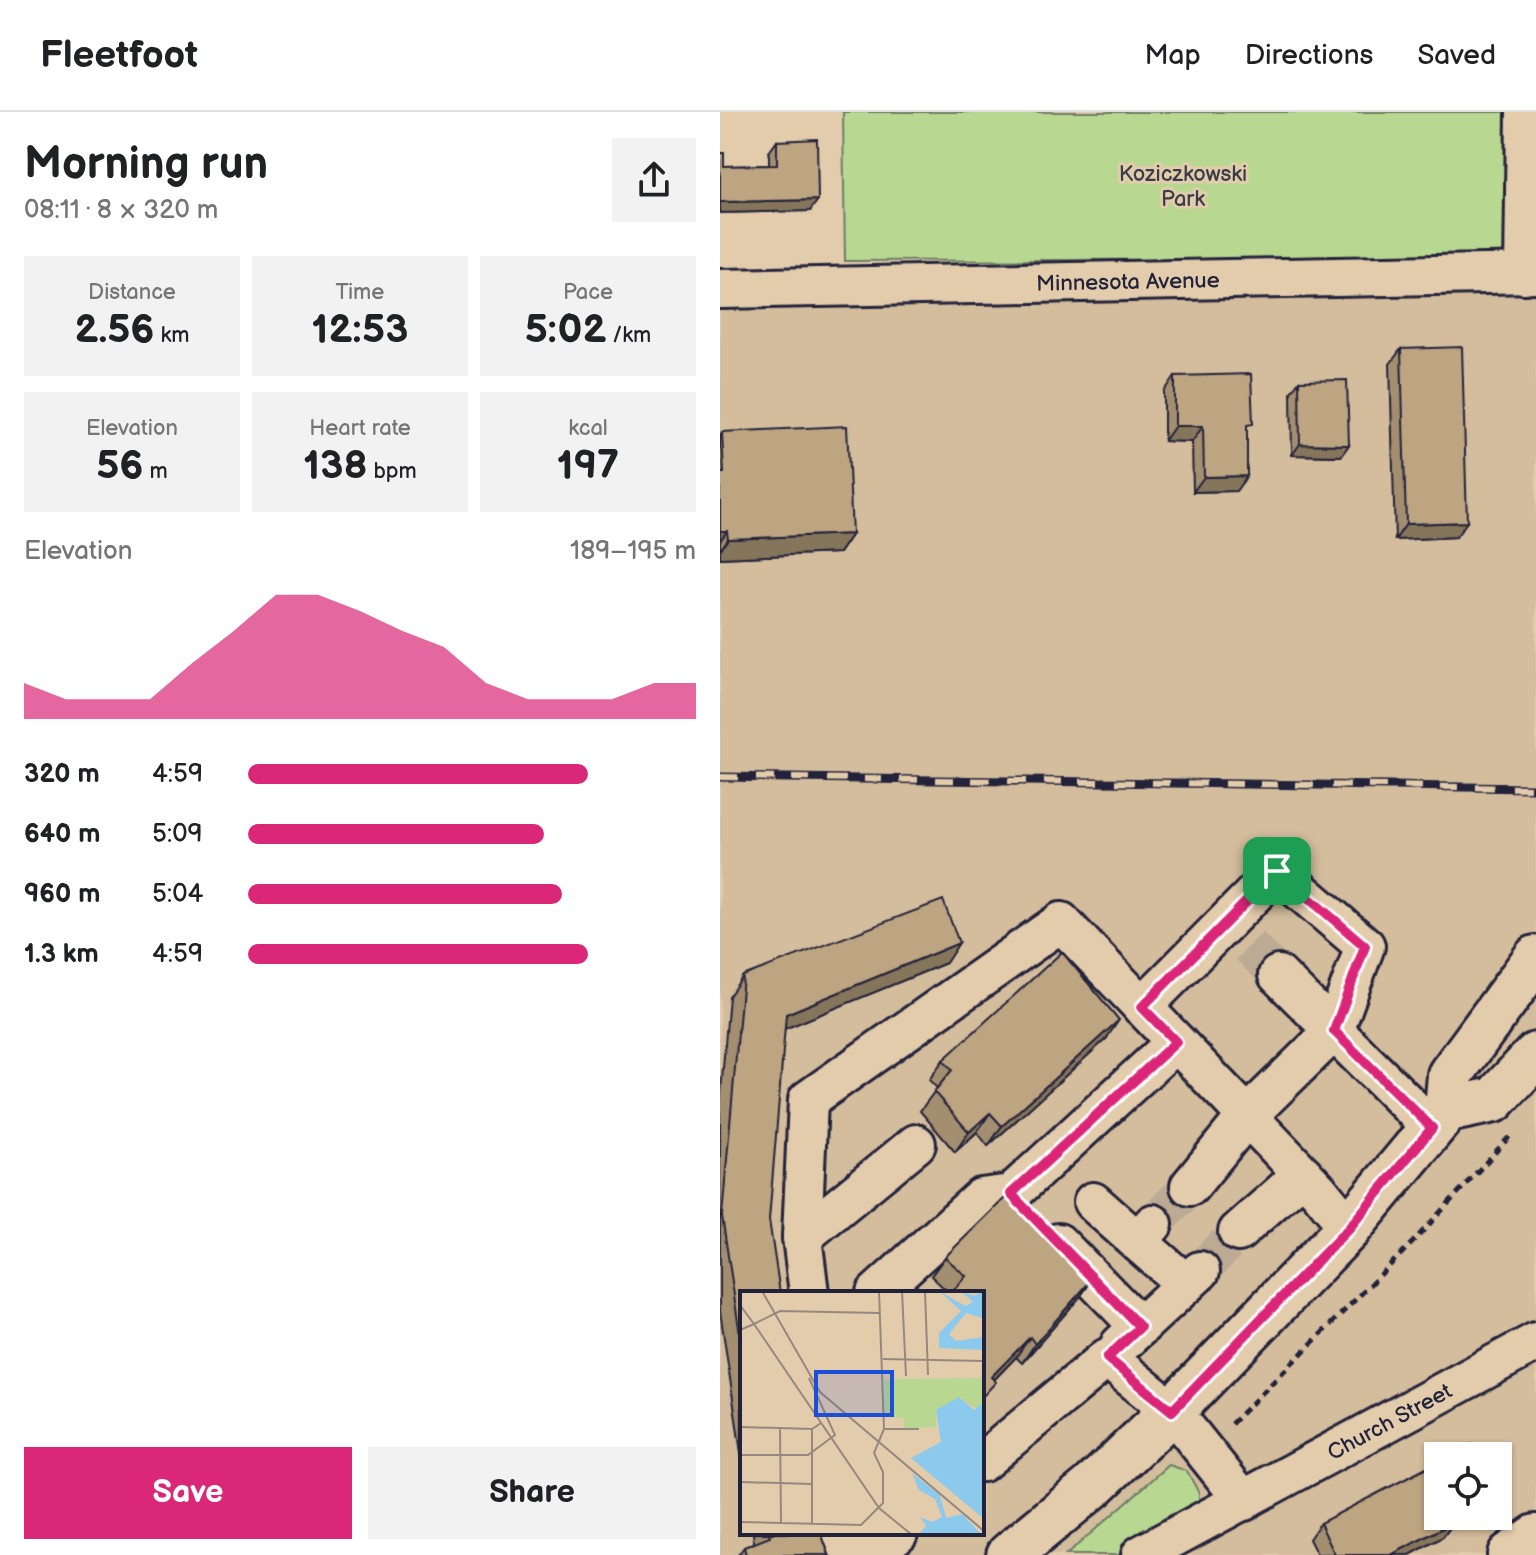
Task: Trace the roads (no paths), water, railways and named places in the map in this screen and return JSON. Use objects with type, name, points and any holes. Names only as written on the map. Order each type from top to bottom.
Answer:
[{"type":"main road","points":[[1009,1555],[1093,1486],[1172,1411],[1349,1228],[1440,1119],[1450,1075],[1536,958]]},
{"type":"main road","points":[[1440,1119],[1494,1100],[1536,1055]]},
{"type":"main road","points":[[1510,1555],[1536,1537]]},
{"type":"street","points":[[1526,112],[1530,274]]},
{"type":"street","name":"Minnesota Avenue","points":[[720,289],[1530,274]]},
{"type":"street","points":[[1142,1007],[1237,934],[1277,871],[1365,946],[1334,1031],[1247,1116],[1190,1186]]},
{"type":"street","points":[[809,1291],[802,1237],[808,1100],[1061,922],[1303,1174],[1349,1228]]},
{"type":"street","points":[[1278,975],[1334,1031],[1440,1119]]},
{"type":"street","points":[[878,1291],[981,1198],[1011,1194],[1176,1042]]},
{"type":"street","points":[[802,1237],[916,1144]]},
{"type":"street","points":[[1238,1232],[1303,1174]]},
{"type":"street","points":[[1011,1194],[1140,1327]]},
{"type":"street","points":[[984,1460],[1107,1358],[1193,1277],[1145,1233],[1093,1202]]},
{"type":"street","name":"Church Street","points":[[1141,1555],[1536,1342]]},
{"type":"street","points":[[1107,1358],[1172,1411],[1244,1501]]},
{"type":"street","points":[[843,1535],[851,1555]]},
{"type":"street","points":[[871,1555],[896,1535]]},
{"type":"tunnel","points":[[1249,946],[1278,975]]},
{"type":"tunnel","points":[[1153,1224],[1190,1186]]},
{"type":"tunnel","points":[[1200,1271],[1238,1232]]},
{"type":"railway","points":[[720,777],[1536,788]]},
{"type":"park label","name":"Koziczkowski Park","points":[[1183,186]]}]
